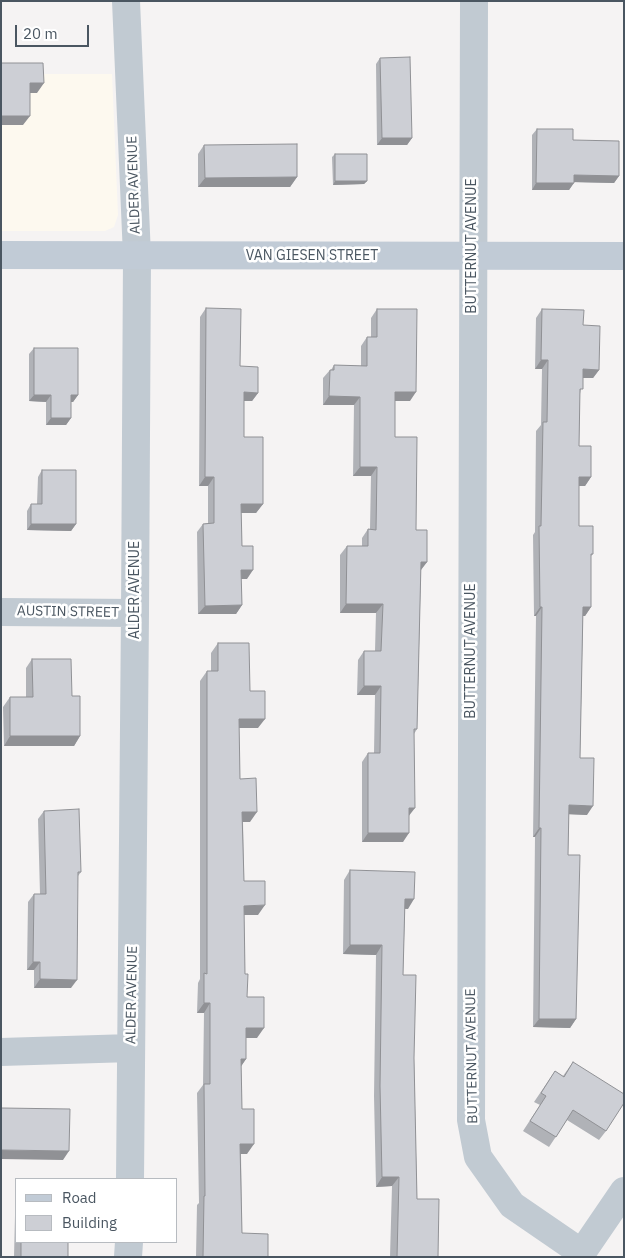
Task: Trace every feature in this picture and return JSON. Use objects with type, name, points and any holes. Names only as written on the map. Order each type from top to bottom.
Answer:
[{"type":"main road","name":"VAN GIESEN STREET","points":[[1,255],[624,256]]},
{"type":"street","name":"ALDER AVENUE","points":[[126,1],[136,256],[130,1178]]},
{"type":"street","name":"BUTTERNUT AVENUE","points":[[474,1],[470,1120],[478,1157],[512,1205],[581,1255]]},
{"type":"street","name":"AUSTIN STREET","points":[[1,612],[135,613]]},
{"type":"street","points":[[1,1052],[132,1048]]},
{"type":"street","points":[[581,1255],[624,1191]]},
{"type":"street","points":[[128,1243],[128,1257]]},
{"type":"shaded area","points":[[1,74],[112,74],[118,215],[114,227],[105,231],[1,231]]},
{"type":"building","points":[[410,57],[412,138],[382,138],[380,58]]},
{"type":"building","points":[[1,63],[43,63],[44,83],[30,83],[30,116],[1,116]]},
{"type":"building","points":[[537,129],[573,129],[573,140],[619,141],[619,176],[574,175],[574,183],[536,183]]},
{"type":"building","points":[[297,144],[297,177],[205,178],[204,145]]},
{"type":"building","points":[[335,154],[367,154],[367,181],[335,181]]},
{"type":"building","points":[[206,308],[241,309],[240,366],[258,367],[258,393],[244,392],[244,437],[263,437],[263,504],[241,504],[242,546],[253,546],[253,570],[241,570],[242,605],[205,606],[203,524],[214,523],[214,477],[205,477]]},
{"type":"building","points":[[377,309],[417,309],[416,392],[395,392],[395,437],[417,437],[416,530],[427,530],[427,562],[421,562],[417,729],[414,729],[415,808],[409,808],[409,833],[368,833],[368,753],[380,753],[381,686],[364,686],[364,651],[381,651],[383,604],[346,604],[347,546],[368,546],[368,529],[376,530],[377,467],[360,467],[360,397],[329,396],[330,370],[334,370],[334,365],[367,366],[367,337],[377,337]]},
{"type":"building","points":[[542,309],[584,310],[583,325],[600,326],[599,370],[583,369],[583,389],[580,389],[579,446],[591,446],[591,477],[579,477],[579,526],[593,526],[593,554],[591,554],[591,607],[583,607],[580,758],[594,758],[593,806],[569,805],[568,855],[580,855],[576,1019],[539,1019],[542,607],[540,607],[539,526],[541,526],[543,422],[547,422],[548,360],[541,360]]},
{"type":"building","points":[[34,348],[78,348],[78,395],[71,395],[71,418],[51,418],[51,395],[34,395]]},
{"type":"building","points":[[42,470],[76,470],[76,524],[31,524],[31,504],[42,504]]},
{"type":"building","points":[[218,643],[249,643],[250,691],[265,691],[265,719],[239,719],[240,779],[256,778],[257,812],[242,812],[244,881],[265,881],[265,905],[244,906],[245,974],[248,974],[247,997],[264,997],[264,1028],[246,1028],[246,1059],[241,1059],[242,1109],[254,1109],[254,1144],[240,1144],[242,1233],[268,1234],[268,1257],[203,1257],[205,1196],[204,1084],[210,1084],[210,1003],[204,1003],[204,973],[207,974],[207,671],[218,671]]},
{"type":"building","points":[[32,659],[71,659],[72,696],[80,696],[80,736],[10,736],[10,697],[33,697]]},
{"type":"building","points":[[79,809],[81,872],[78,872],[77,980],[40,979],[40,962],[33,962],[34,894],[46,894],[44,811]]},
{"type":"building","points":[[350,870],[415,872],[414,899],[405,899],[403,975],[416,975],[414,1058],[417,1199],[439,1199],[438,1257],[397,1257],[399,1177],[382,1177],[380,1086],[382,945],[350,945]]},
{"type":"building","points":[[573,1062],[624,1094],[624,1103],[606,1131],[573,1110],[556,1137],[530,1121],[546,1096],[541,1093],[555,1071],[564,1077]]},
{"type":"building","points":[[1,1108],[70,1109],[69,1151],[1,1150]]},
{"type":"building","points":[[21,1243],[68,1243],[68,1257],[21,1257]]}]
